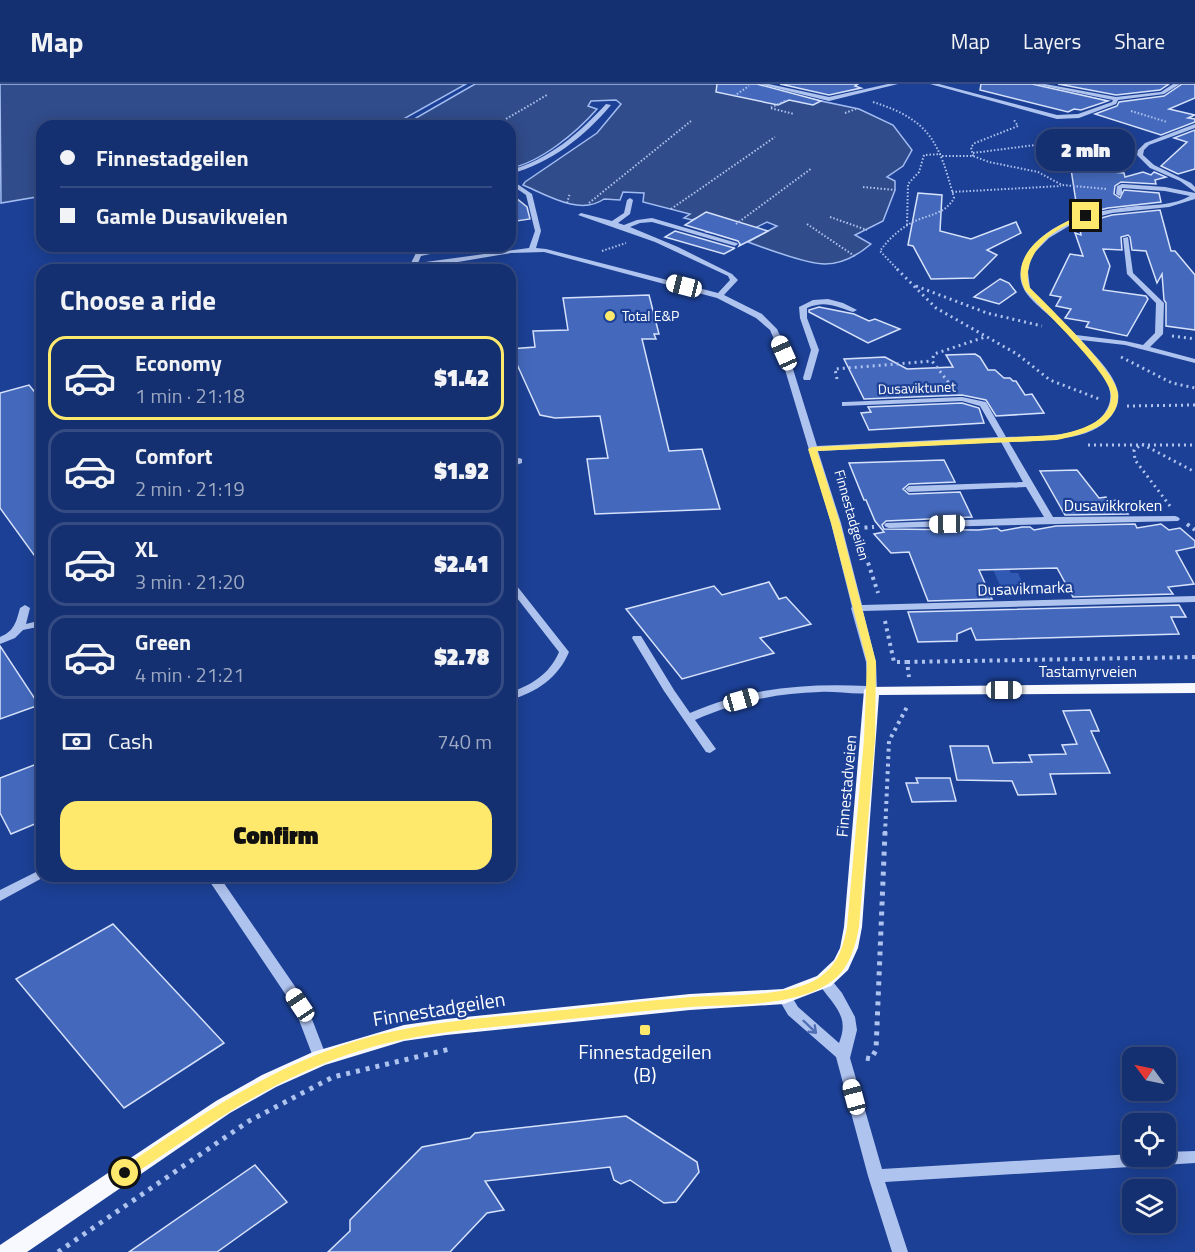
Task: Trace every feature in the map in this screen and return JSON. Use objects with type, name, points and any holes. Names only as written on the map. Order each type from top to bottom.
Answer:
[{"type":"main road","name":"Tastamyrveien","points":[[872,690],[1195,688]]},
{"type":"main road","name":"Finnestadveien","points":[[824,981],[841,965],[849,948],[853,927],[872,690]]},
{"type":"main road","name":"Finnestadgeilen","points":[[8,1252],[223,1107],[269,1081],[320,1058],[404,1033],[690,1002],[784,996],[824,981]]},
{"type":"street","points":[[762,84],[830,99],[895,84]]},
{"type":"street","points":[[933,84],[1044,115],[1070,118],[1110,105],[1116,99]]},
{"type":"street","points":[[1036,84],[1116,99],[1162,93],[1178,84]]},
{"type":"street","points":[[516,171],[527,169],[585,131],[608,105]]},
{"type":"street","points":[[1195,126],[1144,147],[1140,155],[1150,166],[1183,180],[1195,190]]},
{"type":"street","points":[[516,185],[529,194],[538,231],[532,249]]},
{"type":"street","points":[[1119,192],[1122,186],[1151,187],[1195,195]]},
{"type":"street","points":[[812,449],[1057,437],[1084,431],[1106,418],[1115,395],[1113,387],[1074,337],[1027,289],[1022,277],[1026,260],[1041,241],[1063,224],[1086,216],[1169,205],[1195,195]]},
{"type":"street","points":[[612,224],[627,214],[630,201]]},
{"type":"street","points":[[580,215],[603,220],[676,247],[730,275],[734,280],[733,284],[720,296]]},
{"type":"street","points":[[623,228],[639,221],[652,220],[735,244]]},
{"type":"street","points":[[1126,238],[1130,274],[1160,303],[1159,334],[1146,347]]},
{"type":"street","name":"Finnestadgeilen","points":[[516,250],[544,250],[720,296],[759,316],[773,329],[784,353],[836,523],[871,662],[872,690]]},
{"type":"street","points":[[413,264],[418,254],[430,252]]},
{"type":"street","name":"Finnestadgeilen","points":[[430,264],[503,252]]},
{"type":"street","points":[[451,264],[455,260]]},
{"type":"street","points":[[807,378],[812,367],[815,348],[802,314],[803,307],[814,302],[828,301],[853,310]]},
{"type":"street","points":[[1074,337],[1146,347],[1195,361]]},
{"type":"street","name":"Dusaviktunet","points":[[845,404],[962,399],[983,404],[1006,440]]},
{"type":"street","name":"Dusavikkroken","points":[[1006,440],[1050,520]]},
{"type":"street","points":[[909,489],[1030,484]]},
{"type":"street","name":"Dusavikkroken","points":[[890,525],[1175,516]]},
{"type":"street","points":[[516,591],[564,652],[558,668],[539,684],[516,694]]},
{"type":"street","name":"Dusavikmarka","points":[[856,608],[1195,599]]},
{"type":"street","points":[[20,628],[25,608]]},
{"type":"street","points":[[0,641],[20,628],[36,624]]},
{"type":"street","points":[[637,638],[669,691],[710,749]]},
{"type":"street","points":[[689,718],[705,710],[776,690],[807,687],[872,690]]},
{"type":"street","points":[[0,896],[36,876]]},
{"type":"street","points":[[216,882],[300,1005],[320,1058]]},
{"type":"street","points":[[824,981],[840,999],[851,1029],[842,1054]]},
{"type":"street","points":[[784,996],[793,1011],[842,1054],[900,1252]]},
{"type":"street","points":[[876,1176],[1195,1157]]},
{"type":"path","points":[[734,96],[749,86]]},
{"type":"path","points":[[855,93],[901,111],[923,129],[942,155],[954,198],[951,206],[907,225],[887,241],[880,251],[936,308],[1017,354],[1050,380],[1071,390],[1112,402],[1145,407],[1195,405]]},
{"type":"path","points":[[504,120],[547,94]]},
{"type":"path","points":[[786,101],[770,108],[794,114]]},
{"type":"path","points":[[1110,105],[1187,129]]},
{"type":"path","points":[[845,113],[856,109]]},
{"type":"path","points":[[973,155],[971,147],[978,141],[1019,125],[1007,117]]},
{"type":"path","points":[[1070,118],[1103,140],[1108,147],[1140,155]]},
{"type":"path","points":[[586,206],[691,121]]},
{"type":"path","points":[[671,209],[775,137]]},
{"type":"path","points":[[907,225],[904,218],[910,197],[908,184],[919,172],[924,155],[973,155],[1058,142],[1103,140],[1154,142]]},
{"type":"path","points":[[973,155],[989,162],[1040,173],[1062,185]]},
{"type":"path","points":[[736,224],[812,168]]},
{"type":"path","points":[[952,192],[1062,185],[1119,192]]},
{"type":"path","points":[[863,187],[896,190]]},
{"type":"path","points":[[567,203],[570,193]]},
{"type":"path","points":[[830,217],[867,230]]},
{"type":"path","points":[[807,224],[856,256]]},
{"type":"path","points":[[916,286],[987,313],[1041,326],[1064,327]]},
{"type":"path","points":[[1159,334],[1195,339]]},
{"type":"path","points":[[932,361],[934,354],[985,337]]},
{"type":"path","points":[[1115,354],[1172,383],[1195,388]]},
{"type":"path","points":[[837,379],[835,369],[932,361]]},
{"type":"path","points":[[932,361],[962,399]]},
{"type":"path","points":[[1142,444],[1195,472]]},
{"type":"path","points":[[1142,444],[1134,450],[1135,460],[1175,516]]},
{"type":"path","points":[[1079,445],[1195,445]]},
{"type":"path","points":[[853,517],[880,602]]},
{"type":"path","points":[[884,614],[894,662],[1195,657]]},
{"type":"path","points":[[907,662],[910,681]]},
{"type":"path","points":[[866,1058],[871,1059],[876,1050],[889,741],[908,705]]},
{"type":"path","points":[[58,1252],[249,1121],[333,1077],[450,1049]]},
{"type":"shaded area","points":[[0,84],[466,84],[402,120],[36,120],[36,197],[1,203]]},
{"type":"shaded area","points":[[475,84],[740,84],[859,109],[893,125],[912,150],[903,166],[887,177],[895,181],[895,190],[883,221],[855,235],[871,244],[844,261],[825,264],[786,255],[748,242],[777,226],[767,222],[737,237],[707,232],[723,223],[702,216],[692,220],[684,218],[690,214],[643,202],[644,193],[623,192],[620,200],[604,199],[595,204],[574,205],[523,185],[597,133],[621,104],[616,100],[591,101],[588,106],[597,109],[569,136],[533,160],[516,166],[516,120],[412,120]]},
{"type":"shaded area","points":[[993,569],[1009,569],[1011,573],[1018,573],[1027,593],[1003,593]]},
{"type":"building","points":[[717,84],[757,84],[821,101],[813,105],[789,100],[778,105],[716,92]]},
{"type":"building","points":[[780,84],[858,84],[855,86],[861,88],[829,95]]},
{"type":"building","points":[[981,84],[1032,84],[1108,101],[1068,112],[980,90]]},
{"type":"building","points":[[1058,84],[1169,84],[1160,90],[1116,95]]},
{"type":"building","points":[[1182,84],[1195,84],[1195,98],[1169,109],[1195,115],[1188,118],[1195,119],[1195,122],[1161,135],[1095,114],[1117,106],[1119,102],[1164,96]]},
{"type":"building","points":[[1195,130],[1195,169],[1178,174],[1161,166],[1187,142],[1174,138]]},
{"type":"building","points":[[1071,169],[1124,173],[1125,177],[1143,172],[1151,175],[1154,172],[1166,177],[1155,180],[1156,184],[1121,182],[1115,186],[1114,194],[1120,198],[1124,190],[1159,193],[1161,202],[1108,208],[1078,215]]},
{"type":"building","points":[[918,193],[942,195],[940,231],[971,239],[1016,222],[1021,233],[987,250],[997,255],[974,278],[931,279],[913,246],[908,245]]},
{"type":"building","points":[[516,198],[527,207],[530,219],[516,221]]},
{"type":"building","points":[[1160,210],[1171,251],[1175,251],[1195,275],[1195,330],[1166,326],[1162,274],[1157,283],[1146,251],[1132,250],[1128,235],[1121,237],[1122,250],[1103,249],[1110,266],[1103,290],[1146,296],[1148,299],[1127,336],[1086,327],[1089,322],[1065,318],[1071,309],[1056,306],[1061,297],[1050,295],[1070,254],[1083,256],[1075,233],[1081,235],[1079,224],[1112,215]]},
{"type":"building","points":[[706,212],[768,231],[739,246],[738,241],[685,225]]},
{"type":"building","points":[[675,231],[735,248],[724,254],[665,237]]},
{"type":"building","points":[[1000,279],[1009,283],[1016,292],[999,304],[974,297]]},
{"type":"building","points":[[649,295],[659,334],[654,334],[656,339],[642,339],[669,451],[702,449],[720,509],[595,514],[587,459],[608,458],[600,416],[555,418],[540,415],[516,362],[516,349],[535,347],[533,331],[568,330],[563,298]]},
{"type":"building","points":[[819,307],[854,314],[869,321],[875,319],[900,329],[868,343],[809,312]]},
{"type":"building","points":[[975,354],[980,357],[988,370],[995,370],[1004,378],[1016,381],[1025,395],[1032,394],[1044,413],[996,416],[986,400],[962,395],[864,399],[844,359],[885,357],[907,369],[953,367],[946,355]]},
{"type":"building","points":[[29,385],[36,394],[36,558],[0,508],[0,393]]},
{"type":"building","points":[[962,403],[979,408],[984,423],[869,430],[861,413],[871,412],[868,407]]},
{"type":"building","points":[[944,460],[955,482],[909,484],[903,489],[909,494],[960,492],[972,517],[886,521],[882,525],[884,529],[978,530],[997,528],[1001,531],[1022,527],[1030,527],[1034,530],[1056,526],[1135,524],[1137,528],[1161,524],[1169,530],[1180,528],[1195,541],[1195,547],[1176,551],[1194,584],[1168,587],[1173,594],[1073,597],[1057,568],[979,570],[992,599],[928,601],[909,552],[891,553],[874,534],[884,532],[875,521],[864,500],[849,463]]},
{"type":"building","points":[[1077,470],[1099,498],[1106,497],[1108,501],[1119,500],[1128,514],[1065,515],[1040,471]]},
{"type":"building","points":[[769,582],[779,599],[786,597],[811,624],[760,638],[774,653],[682,679],[626,609],[714,586],[722,595]]},
{"type":"building","points":[[1179,605],[1186,617],[1171,617],[1179,634],[976,640],[971,628],[957,634],[957,641],[918,642],[908,612]]},
{"type":"building","points":[[0,646],[36,700],[36,706],[0,719]]},
{"type":"building","points":[[1090,710],[1099,731],[1091,731],[1110,773],[1050,774],[1056,794],[1018,795],[1012,781],[957,780],[950,746],[988,746],[993,763],[1032,762],[1029,755],[1066,754],[1062,745],[1077,744],[1063,711]]},
{"type":"building","points":[[36,764],[36,824],[11,834],[0,813],[0,778]]},
{"type":"building","points":[[916,778],[950,778],[956,801],[912,802],[906,783],[918,783]]},
{"type":"building","points":[[113,924],[224,1043],[124,1108],[16,979]]},
{"type":"building","points":[[626,1116],[697,1162],[699,1172],[676,1202],[664,1203],[630,1180],[621,1184],[614,1180],[610,1167],[485,1181],[504,1210],[487,1213],[450,1252],[328,1252],[350,1231],[350,1220],[422,1147],[470,1138],[475,1133]]},
{"type":"building","points":[[255,1165],[287,1202],[217,1252],[129,1252]]},
{"type":"place","name":"Total E&P","points":[[610,316]]},
{"type":"place","name":"Finnestadgeilen (B)","points":[[645,1030]]},
{"type":"route","points":[[125,1173],[223,1107],[269,1081],[320,1058],[360,1045],[404,1033],[501,1020],[690,1002],[784,996],[824,981],[841,965],[849,948],[853,927],[869,739],[871,662],[836,523],[812,449],[1057,437],[1078,433],[1100,424],[1106,418],[1115,395],[1113,387],[1074,337],[1027,289],[1022,277],[1030,252],[1046,236],[1063,224],[1086,216]]}]
